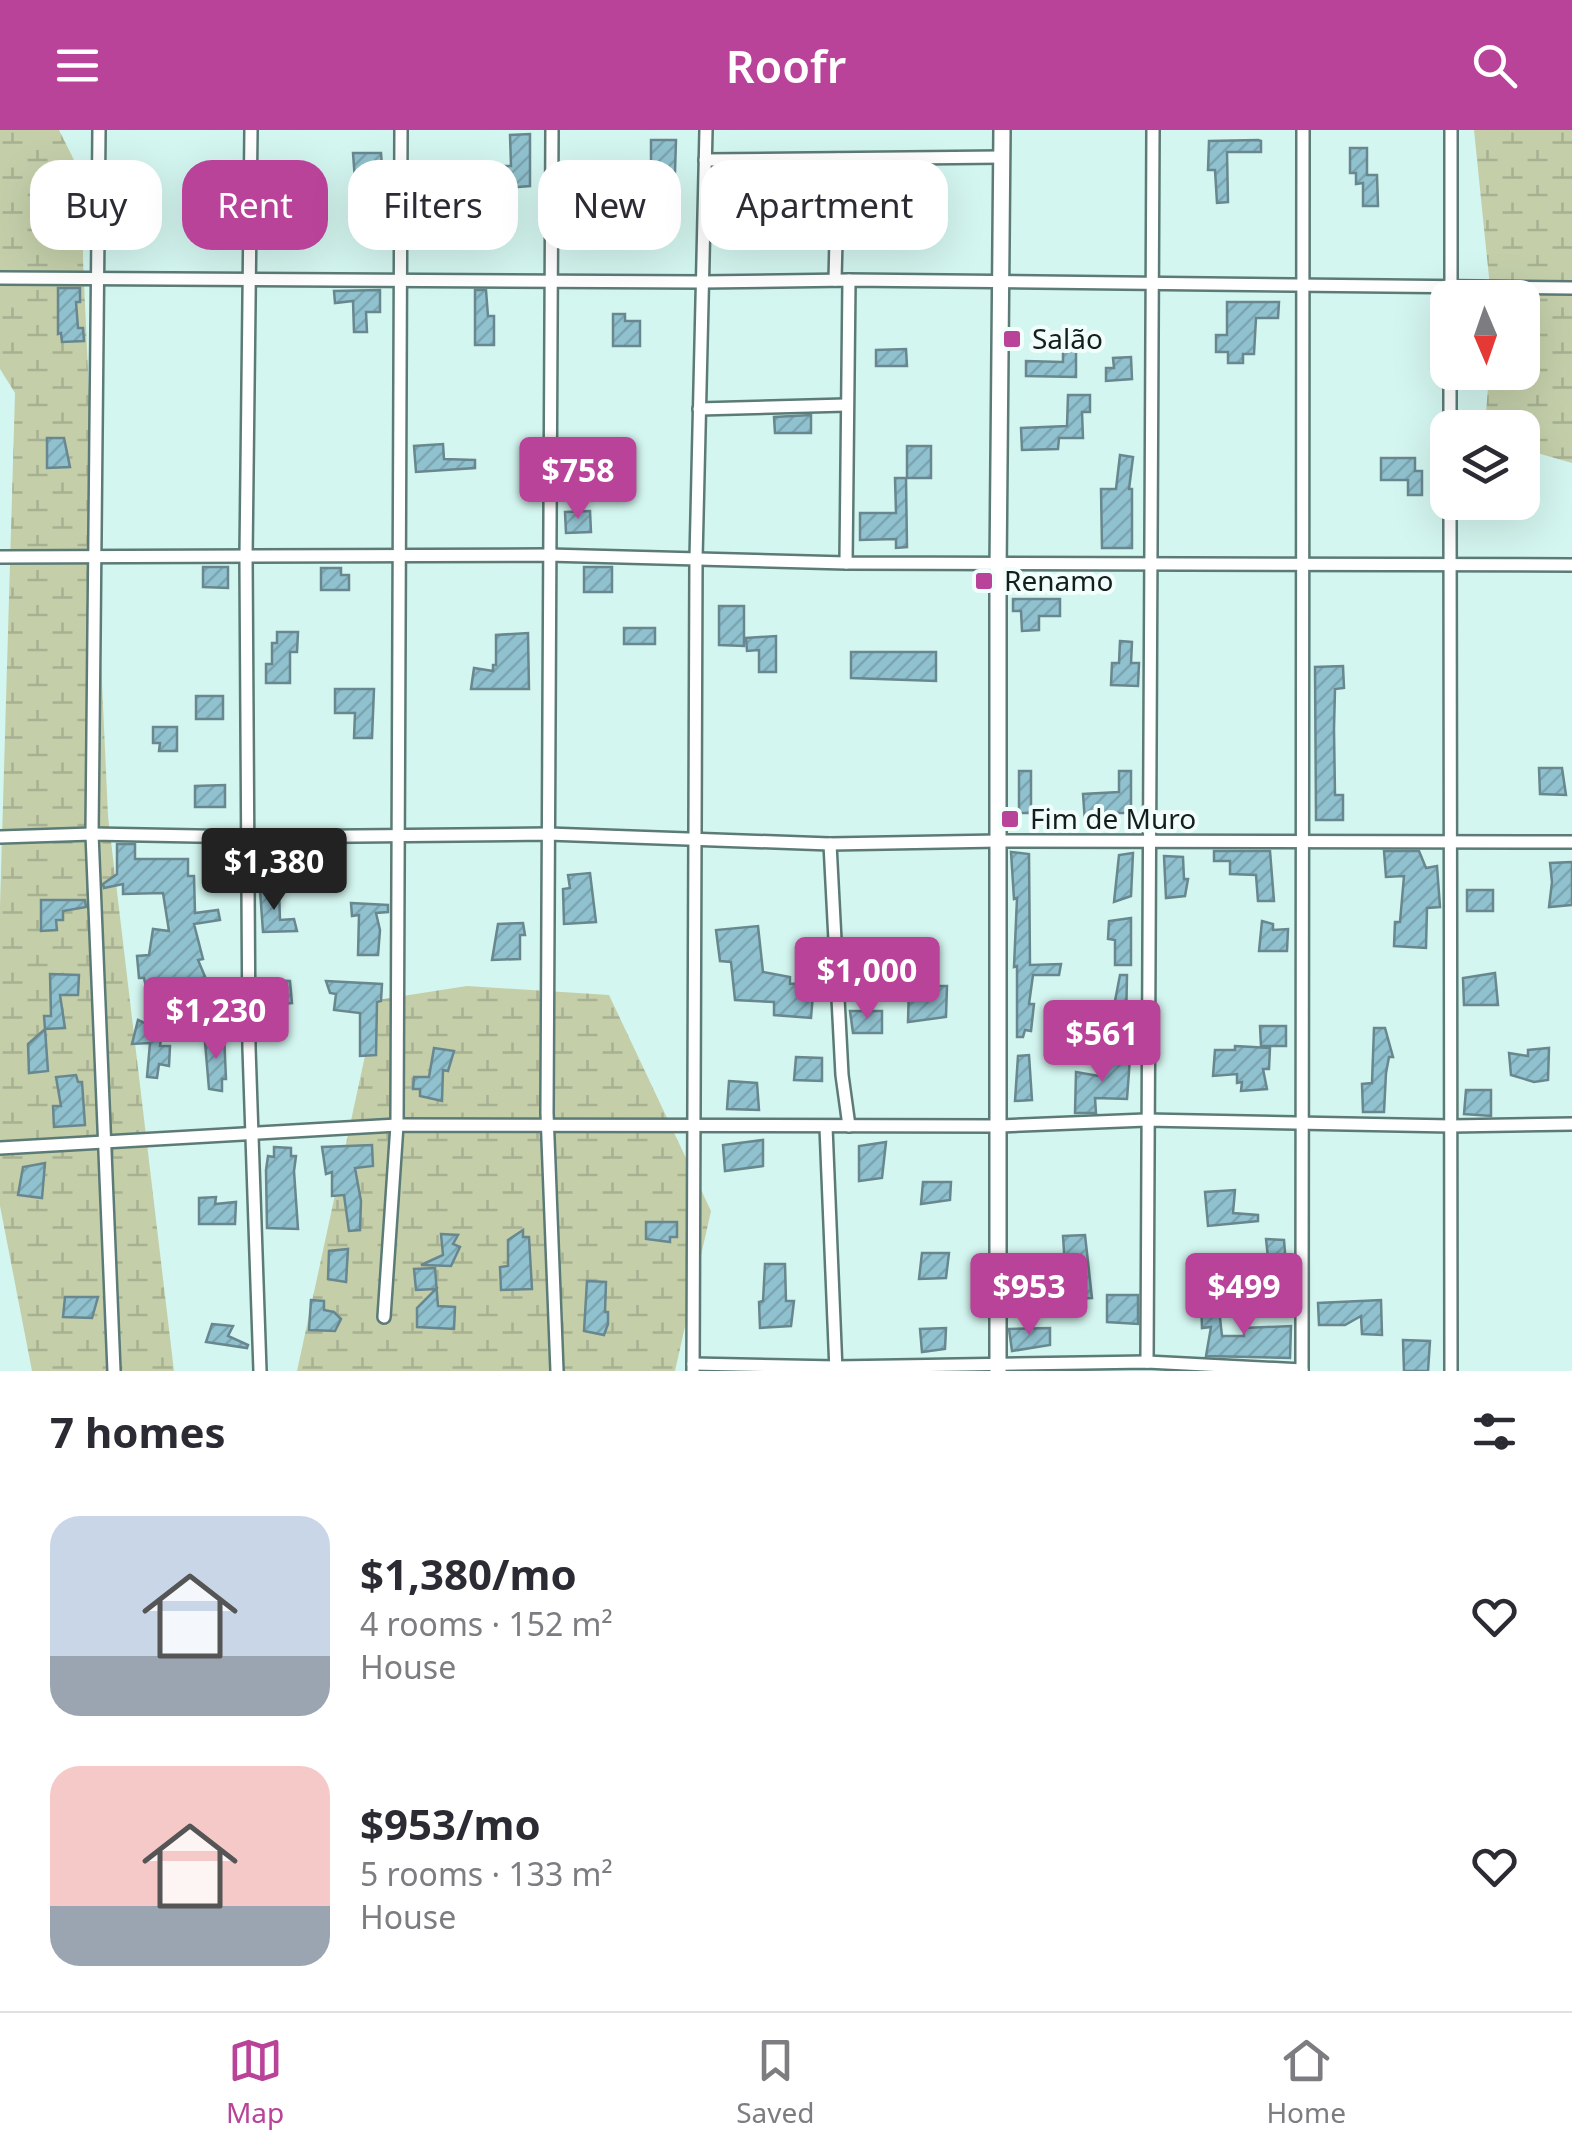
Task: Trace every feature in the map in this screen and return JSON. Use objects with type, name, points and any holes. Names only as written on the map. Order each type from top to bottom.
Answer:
[{"type":"street","points":[[99,130],[92,834],[114,1371]]},
{"type":"street","points":[[250,130],[246,557],[251,1132],[260,1371]]},
{"type":"street","points":[[384,1317],[397,1124],[401,130]]},
{"type":"street","points":[[552,130],[547,1124],[556,1371]]},
{"type":"street","points":[[706,130],[705,160],[1002,157]]},
{"type":"street","points":[[998,1368],[1002,130]]},
{"type":"street","points":[[1148,1362],[1153,130]]},
{"type":"street","points":[[702,250],[696,560],[698,840],[693,1367],[998,1368],[1148,1362],[1302,1370],[1303,130]]},
{"type":"street","points":[[1451,280],[1452,130]]},
{"type":"street","points":[[835,280],[838,159]]},
{"type":"street","points":[[0,278],[849,280],[1430,291]]},
{"type":"street","points":[[846,562],[849,280]]},
{"type":"street","points":[[1540,289],[1572,288]]},
{"type":"street","points":[[699,409],[846,405]]},
{"type":"street","points":[[1450,520],[1451,1371]]},
{"type":"street","points":[[0,557],[548,556],[846,562],[1572,566]]},
{"type":"street","points":[[0,837],[548,834],[830,844],[1572,842]]},
{"type":"street","points":[[830,844],[842,1075],[850,1126]]},
{"type":"street","points":[[0,1148],[397,1124],[826,1127],[1146,1120],[1451,1126],[1572,1124]]},
{"type":"street","points":[[826,1127],[836,1369]]},
{"type":"green space","points":[[0,130],[59,130],[74,160],[30,160],[30,250],[83,250],[108,816],[174,1371],[32,1371],[0,1206],[0,906],[15,393],[0,369]]},
{"type":"green space","points":[[1474,130],[1572,130],[1572,463],[1540,454],[1540,410],[1486,410],[1488,390],[1540,390],[1540,280],[1489,280]]},
{"type":"green space","points":[[467,986],[609,995],[711,1211],[675,1371],[297,1371],[377,1000]]},
{"type":"building","points":[[530,134],[530,186],[518,187],[518,160],[511,160],[510,135]]},
{"type":"building","points":[[651,140],[676,140],[675,160],[651,160]]},
{"type":"building","points":[[1258,140],[1261,152],[1227,152],[1228,202],[1217,203],[1215,170],[1208,170],[1209,141]]},
{"type":"building","points":[[1350,148],[1367,148],[1367,175],[1377,175],[1378,206],[1363,206],[1363,183],[1356,184],[1356,173],[1350,173]]},
{"type":"building","points":[[353,153],[381,153],[382,160],[354,160]]},
{"type":"building","points":[[58,288],[80,288],[80,302],[76,302],[78,328],[83,328],[84,341],[62,342],[61,333],[58,334]]},
{"type":"building","points":[[380,290],[380,312],[366,312],[367,332],[354,332],[353,301],[335,303],[334,291]]},
{"type":"building","points":[[475,290],[486,290],[488,316],[494,316],[494,345],[475,345]]},
{"type":"building","points":[[1227,302],[1279,302],[1278,318],[1256,318],[1254,354],[1243,354],[1243,363],[1228,363],[1228,352],[1216,352],[1216,335],[1227,335]]},
{"type":"building","points":[[613,314],[625,314],[625,321],[640,321],[640,346],[613,346]]},
{"type":"building","points":[[1063,342],[1076,342],[1076,377],[1026,376],[1026,361],[1063,362]]},
{"type":"building","points":[[906,349],[907,366],[876,366],[876,350]]},
{"type":"building","points":[[1131,357],[1132,379],[1106,381],[1106,368],[1114,368],[1113,358]]},
{"type":"building","points":[[1068,395],[1090,395],[1090,412],[1082,412],[1083,438],[1059,438],[1058,449],[1022,450],[1021,428],[1067,426]]},
{"type":"building","points":[[811,415],[811,433],[775,433],[774,417]]},
{"type":"building","points":[[47,438],[64,438],[70,467],[47,468]]},
{"type":"building","points":[[443,444],[444,459],[475,460],[475,468],[416,472],[414,446]]},
{"type":"building","points":[[907,446],[931,446],[931,478],[907,478]]},
{"type":"building","points":[[1120,455],[1133,457],[1129,489],[1132,548],[1102,548],[1101,489],[1116,489]]},
{"type":"building","points":[[1381,458],[1415,458],[1415,471],[1422,471],[1422,495],[1408,495],[1408,480],[1381,480]]},
{"type":"building","points":[[895,478],[906,478],[907,547],[896,548],[896,539],[860,540],[860,513],[896,513]]},
{"type":"building","points":[[590,511],[591,532],[566,533],[565,512]]},
{"type":"building","points":[[203,567],[228,567],[228,588],[203,587]]},
{"type":"building","points":[[584,567],[612,567],[612,592],[584,592]]},
{"type":"building","points":[[321,568],[341,568],[341,575],[349,575],[349,590],[321,590]]},
{"type":"building","points":[[1013,599],[1060,599],[1060,616],[1039,616],[1039,630],[1022,631],[1021,611],[1013,611]]},
{"type":"building","points":[[719,606],[744,606],[744,646],[719,645]]},
{"type":"building","points":[[624,628],[655,628],[655,644],[624,644]]},
{"type":"building","points":[[277,632],[298,632],[297,652],[290,652],[290,683],[266,683],[266,664],[272,664],[272,643],[277,643]]},
{"type":"building","points":[[528,633],[529,689],[471,689],[474,668],[493,671],[496,665],[496,635]]},
{"type":"building","points":[[776,636],[776,672],[759,672],[759,650],[747,651],[746,638]]},
{"type":"building","points":[[1120,641],[1132,642],[1131,663],[1139,663],[1138,686],[1111,685],[1112,663],[1119,663]]},
{"type":"building","points":[[851,652],[936,652],[936,681],[851,678]]},
{"type":"building","points":[[1343,666],[1344,688],[1335,689],[1334,729],[1335,795],[1343,795],[1343,820],[1316,820],[1315,667]]},
{"type":"building","points":[[335,689],[374,689],[372,738],[354,738],[355,713],[335,713]]},
{"type":"building","points":[[196,696],[223,696],[223,719],[196,719]]},
{"type":"building","points":[[153,727],[177,727],[177,751],[159,751],[160,743],[153,743]]},
{"type":"building","points":[[1539,768],[1562,768],[1566,795],[1540,794]]},
{"type":"building","points":[[1019,771],[1031,771],[1031,813],[1019,813]]},
{"type":"building","points":[[1119,771],[1131,771],[1131,813],[1104,813],[1105,821],[1085,822],[1083,794],[1119,792]]},
{"type":"building","points":[[225,785],[225,807],[195,807],[195,786]]},
{"type":"building","points":[[117,844],[135,844],[135,859],[188,859],[188,876],[194,876],[195,913],[218,910],[220,920],[194,924],[203,959],[198,960],[206,979],[201,980],[199,989],[203,1017],[182,1019],[178,989],[146,987],[144,978],[139,978],[137,956],[149,955],[153,929],[169,931],[163,893],[123,894],[123,884],[104,888],[103,884],[117,874]]},
{"type":"building","points":[[1214,851],[1270,851],[1274,901],[1258,901],[1256,875],[1230,874],[1230,861],[1214,861]]},
{"type":"building","points":[[1384,851],[1419,851],[1426,868],[1437,866],[1440,907],[1427,908],[1426,948],[1394,946],[1404,876],[1386,877]]},
{"type":"building","points":[[1011,852],[1029,854],[1030,965],[1061,964],[1059,975],[1033,975],[1031,1031],[1025,1030],[1023,1037],[1017,1037],[1017,898],[1014,899]]},
{"type":"building","points":[[1133,853],[1131,896],[1114,902],[1119,855]]},
{"type":"building","points":[[1164,856],[1183,857],[1184,879],[1188,879],[1185,896],[1166,898]]},
{"type":"building","points":[[1572,862],[1572,905],[1549,907],[1550,863]]},
{"type":"building","points":[[590,873],[596,922],[564,924],[563,889],[570,888],[568,875]]},
{"type":"building","points":[[279,889],[280,920],[294,919],[297,931],[263,932],[260,890]]},
{"type":"building","points":[[1467,890],[1493,890],[1493,911],[1467,911]]},
{"type":"building","points":[[41,900],[85,900],[86,907],[63,911],[63,920],[56,920],[57,930],[41,931]]},
{"type":"building","points":[[351,903],[388,905],[388,912],[376,913],[380,930],[378,955],[358,955],[359,915],[352,916]]},
{"type":"building","points":[[1131,918],[1131,965],[1115,965],[1115,940],[1108,939],[1109,921]]},
{"type":"building","points":[[1262,921],[1273,924],[1273,930],[1288,929],[1287,951],[1259,951]]},
{"type":"building","points":[[523,923],[520,959],[492,960],[498,924]]},
{"type":"building","points":[[758,926],[763,972],[790,977],[790,984],[814,982],[811,1018],[774,1015],[774,1002],[735,1000],[731,962],[720,961],[716,930]]},
{"type":"building","points":[[866,943],[896,947],[902,978],[867,982]]},
{"type":"building","points":[[1495,973],[1498,1005],[1464,1005],[1463,978]]},
{"type":"building","points":[[50,974],[79,975],[78,995],[60,995],[65,1028],[45,1029],[44,1016],[51,1016]]},
{"type":"building","points":[[1120,975],[1127,975],[1126,1027],[1116,1025],[1114,1006]]},
{"type":"building","points":[[260,980],[290,981],[292,1003],[258,1006]]},
{"type":"building","points":[[326,981],[382,984],[381,1001],[377,1002],[376,1055],[360,1056],[360,1013],[334,1010],[336,994],[330,993]]},
{"type":"building","points":[[909,986],[947,986],[946,1017],[908,1022]]},
{"type":"building","points":[[850,1011],[882,1011],[882,1033],[853,1033]]},
{"type":"building","points":[[138,1020],[162,1031],[160,1046],[170,1046],[169,1066],[159,1064],[157,1078],[147,1077],[150,1043],[132,1044]]},
{"type":"building","points":[[1260,1026],[1286,1026],[1286,1046],[1261,1046]]},
{"type":"building","points":[[1374,1028],[1385,1028],[1393,1057],[1389,1057],[1386,1073],[1384,1112],[1363,1112],[1362,1084],[1372,1083]]},
{"type":"building","points":[[45,1029],[48,1071],[29,1073],[28,1044]]},
{"type":"building","points":[[212,1033],[224,1034],[226,1079],[222,1079],[222,1091],[209,1089],[205,1042],[212,1042]]},
{"type":"building","points":[[1235,1046],[1270,1048],[1269,1069],[1263,1069],[1267,1089],[1241,1091],[1242,1082],[1237,1083],[1237,1074],[1213,1076],[1215,1050],[1235,1050]]},
{"type":"building","points":[[434,1048],[454,1051],[448,1071],[443,1070],[442,1101],[420,1096],[420,1089],[413,1089],[414,1077],[429,1077]]},
{"type":"building","points":[[1549,1048],[1548,1080],[1534,1082],[1511,1075],[1509,1053],[1528,1056],[1528,1050]]},
{"type":"building","points":[[1029,1055],[1032,1100],[1015,1101],[1018,1056]]},
{"type":"building","points":[[796,1057],[822,1058],[822,1081],[794,1080]]},
{"type":"building","points":[[1130,1058],[1127,1099],[1095,1098],[1096,1113],[1075,1113],[1076,1072],[1099,1076],[1105,1073],[1106,1059]]},
{"type":"building","points":[[76,1075],[78,1082],[82,1082],[85,1125],[54,1127],[53,1106],[61,1106],[56,1077]]},
{"type":"building","points":[[729,1081],[757,1083],[759,1110],[727,1109]]},
{"type":"building","points":[[1466,1090],[1491,1090],[1491,1116],[1464,1114]]},
{"type":"building","points":[[763,1140],[763,1166],[725,1171],[723,1145]]},
{"type":"building","points":[[886,1142],[882,1178],[859,1181],[859,1146]]},
{"type":"building","points":[[372,1145],[373,1166],[355,1168],[361,1201],[360,1230],[349,1231],[344,1195],[332,1196],[332,1172],[326,1174],[322,1147]]},
{"type":"building","points":[[274,1147],[291,1148],[291,1156],[296,1156],[298,1229],[267,1228],[266,1170],[268,1156],[274,1157]]},
{"type":"building","points":[[45,1163],[42,1198],[18,1195],[23,1167]]},
{"type":"building","points":[[923,1182],[951,1182],[950,1200],[921,1204]]},
{"type":"building","points":[[1235,1190],[1233,1213],[1258,1215],[1258,1221],[1208,1226],[1205,1192]]},
{"type":"building","points":[[216,1197],[215,1204],[236,1202],[235,1224],[199,1224],[199,1198]]},
{"type":"building","points":[[646,1222],[677,1222],[677,1237],[670,1237],[670,1242],[646,1239]]},
{"type":"building","points":[[523,1230],[523,1237],[529,1237],[532,1289],[501,1290],[500,1267],[508,1266],[508,1240]]},
{"type":"building","points":[[441,1234],[458,1235],[453,1244],[460,1247],[451,1266],[421,1265],[443,1255]]},
{"type":"building","points":[[1085,1235],[1092,1298],[1067,1299],[1063,1236]]},
{"type":"building","points":[[1266,1239],[1284,1240],[1286,1295],[1257,1297],[1254,1274],[1270,1276]]},
{"type":"building","points":[[348,1249],[346,1282],[328,1279],[329,1251]]},
{"type":"building","points":[[922,1253],[949,1253],[946,1278],[919,1279]]},
{"type":"building","points":[[765,1264],[785,1264],[786,1301],[794,1301],[791,1326],[760,1328],[759,1302],[763,1301]]},
{"type":"building","points":[[435,1268],[438,1306],[455,1307],[454,1329],[417,1327],[417,1308],[436,1289],[416,1290],[414,1269]]},
{"type":"building","points":[[587,1281],[606,1282],[608,1324],[604,1335],[584,1331]]},
{"type":"building","points":[[1107,1295],[1138,1295],[1138,1324],[1107,1322]]},
{"type":"building","points":[[65,1297],[98,1297],[92,1318],[63,1317]]},
{"type":"building","points":[[311,1300],[324,1301],[324,1310],[341,1319],[335,1331],[309,1330]]},
{"type":"building","points":[[1201,1300],[1218,1300],[1222,1336],[1244,1336],[1244,1328],[1291,1326],[1290,1358],[1206,1356],[1211,1327],[1202,1328]]},
{"type":"building","points":[[1381,1300],[1382,1335],[1362,1334],[1361,1316],[1345,1325],[1319,1325],[1318,1303]]},
{"type":"building","points":[[212,1324],[233,1326],[228,1336],[248,1345],[247,1348],[206,1342]]},
{"type":"building","points":[[946,1328],[945,1349],[922,1352],[920,1329]]},
{"type":"building","points":[[1050,1328],[1050,1345],[1012,1351],[1009,1329]]},
{"type":"building","points":[[1403,1340],[1430,1341],[1428,1371],[1404,1371]]},
{"type":"place","name":"Salão","points":[[1012,339]]},
{"type":"place","name":"Renamo","points":[[984,581]]},
{"type":"place","name":"Fim de Muro","points":[[1010,819]]}]
